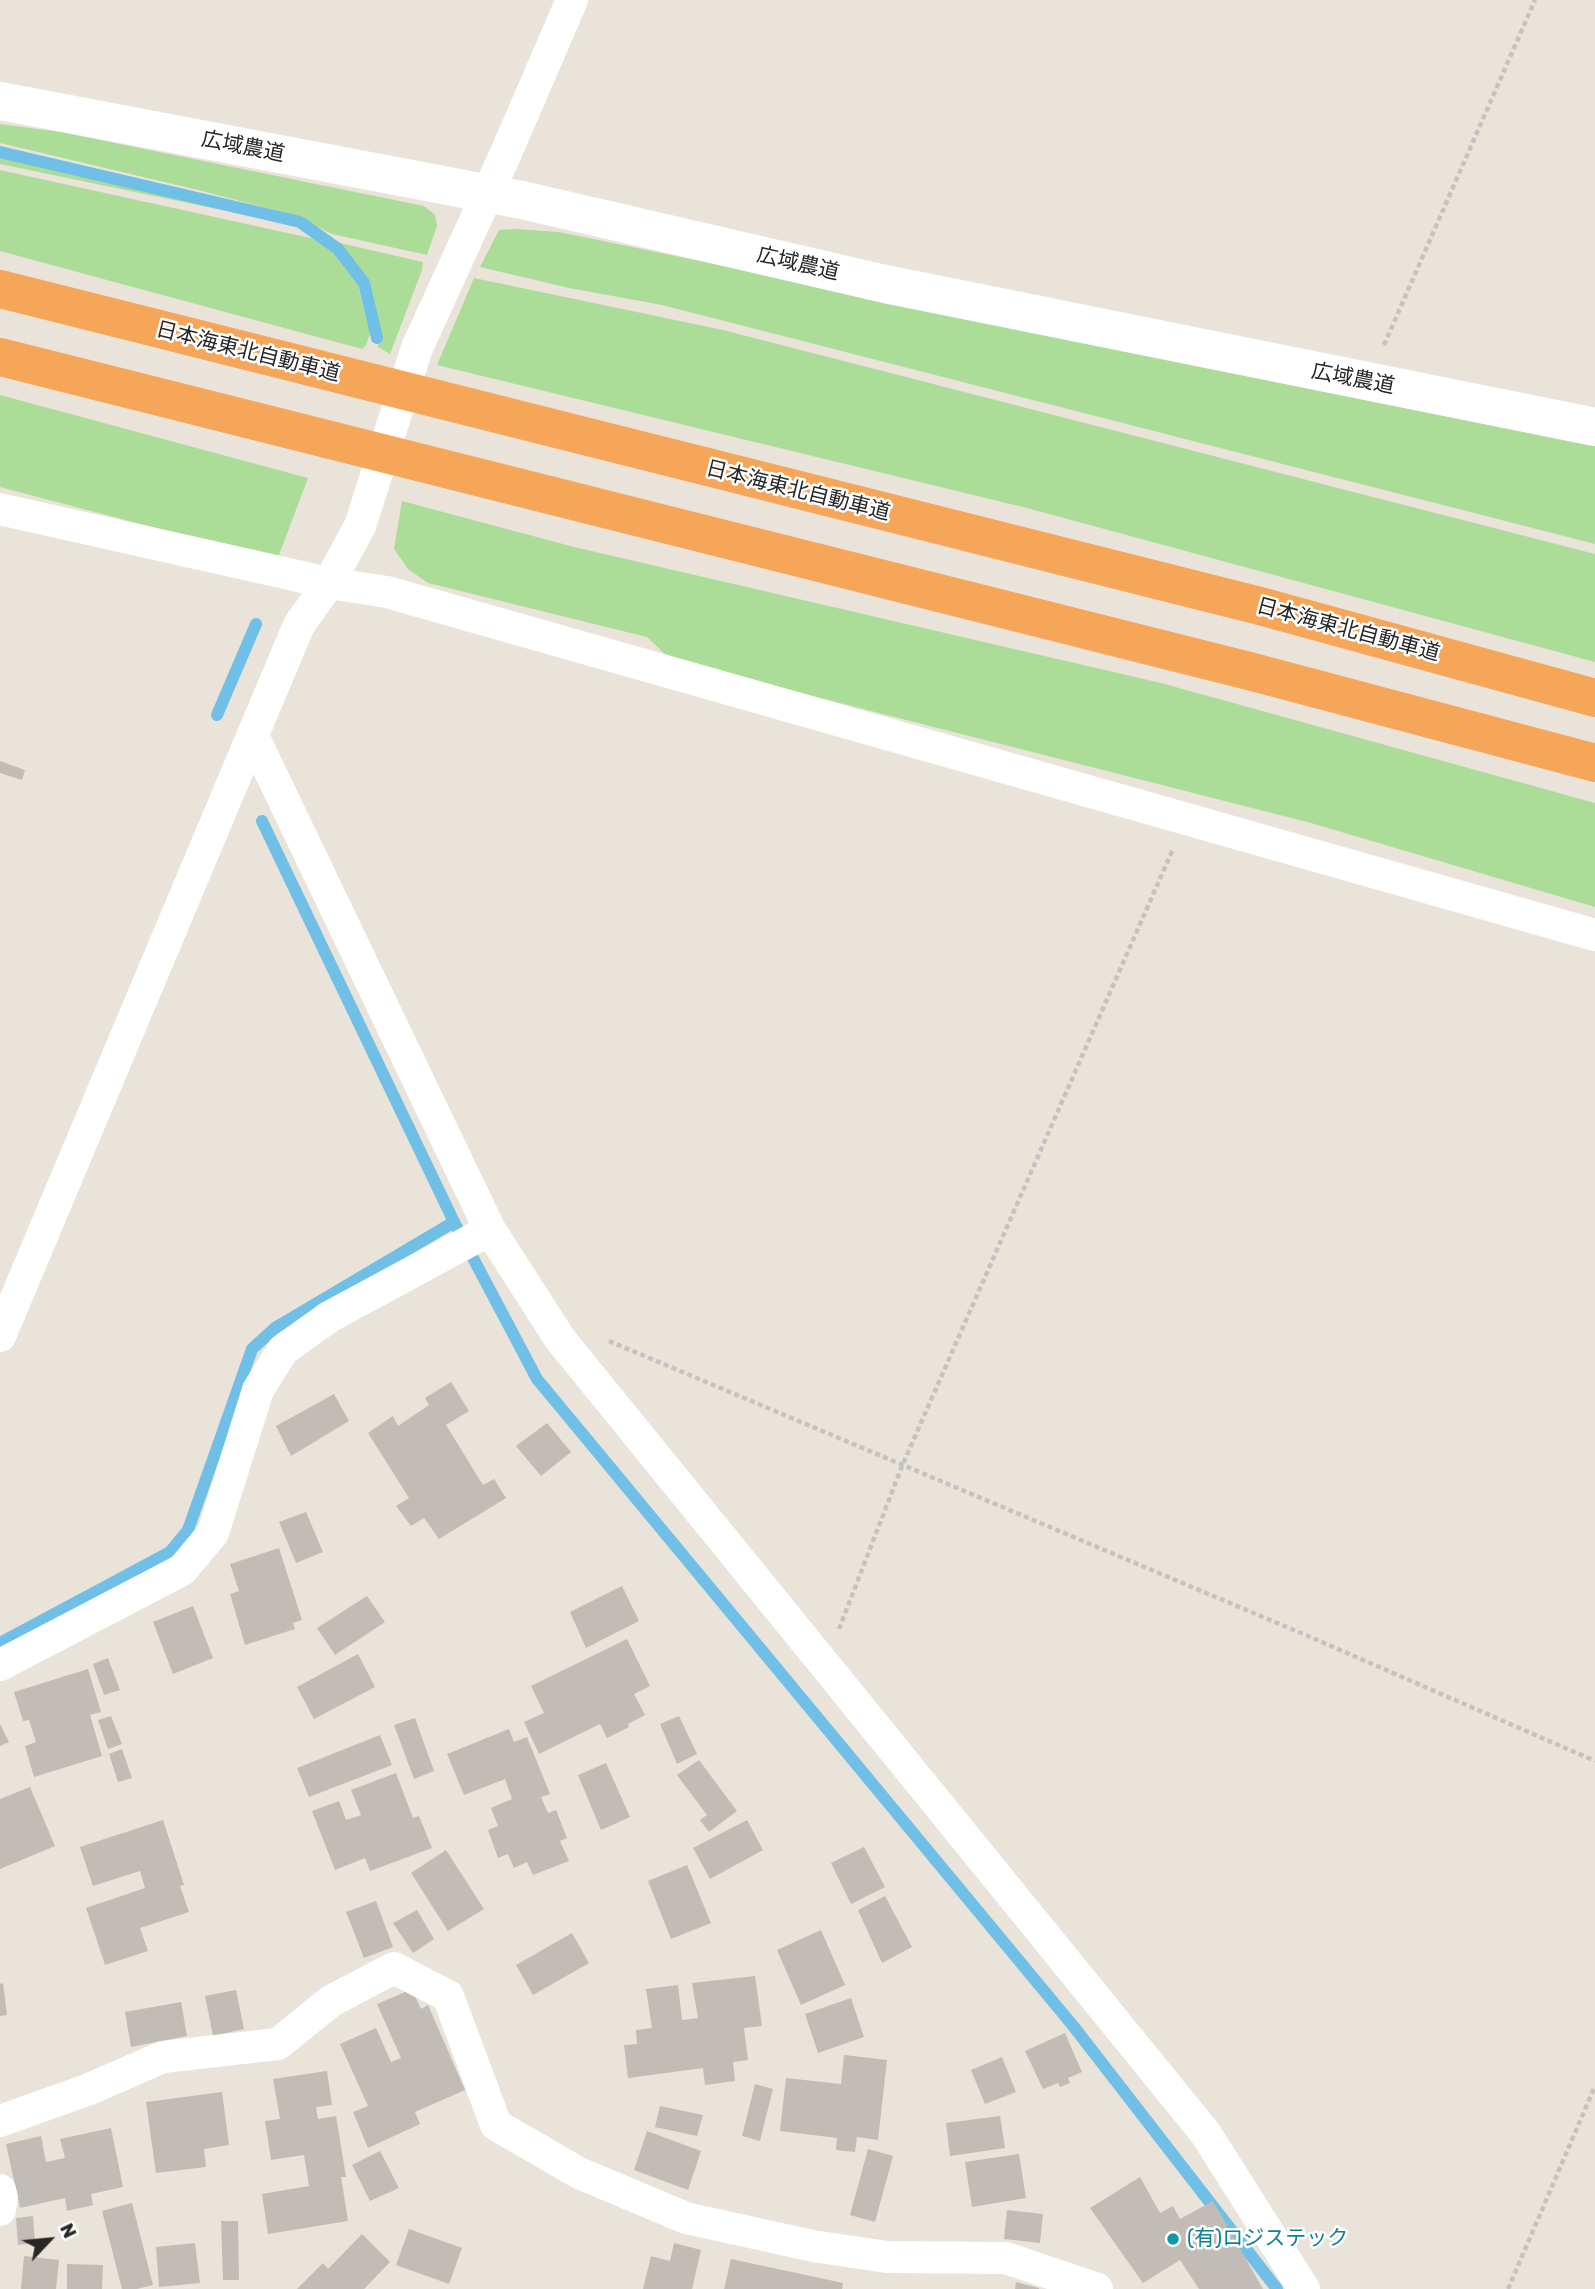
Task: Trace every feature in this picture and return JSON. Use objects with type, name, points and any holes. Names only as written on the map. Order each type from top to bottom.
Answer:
[{"type":"highway","name":"日本海東北自動車道","points":[[0,289],[1260,606],[1595,698]]},
{"type":"highway","points":[[0,357],[1235,668],[1595,763]]},
{"type":"street","points":[[0,1336],[299,625],[330,583],[360,526],[416,348],[506,153],[572,0]]},
{"type":"street","name":"広域農道","points":[[0,101],[522,200],[885,284],[1595,427]]},
{"type":"street","points":[[0,509],[330,583],[387,592],[1595,935]]},
{"type":"street","points":[[253,736],[490,1230],[560,1339],[1206,2134],[1304,2289]]},
{"type":"street","points":[[0,1665],[181,1570],[213,1533],[258,1390],[282,1350],[330,1317],[490,1230]]},
{"type":"street","points":[[0,2121],[87,2090],[163,2057],[278,2044],[331,2001],[394,1968],[448,1996],[496,2125],[579,2174],[686,2218],[813,2246],[887,2257],[1006,2258],[1097,2289]]},
{"type":"street","points":[[0,2190],[0,2210]]},
{"type":"path","points":[[1368,382],[1535,0]]},
{"type":"path","points":[[825,1666],[902,1466],[1186,820]]},
{"type":"path","points":[[560,1339],[598,1336],[1308,1636],[1595,1761]]},
{"type":"path","points":[[1508,2289],[1595,2086]]},
{"type":"green space","points":[[0,124],[61,132],[424,206],[435,215],[437,226],[427,255],[332,234],[293,215],[0,143]]},
{"type":"green space","points":[[0,156],[219,207],[280,222],[0,164]]},
{"type":"green space","points":[[0,170],[315,239],[343,260],[358,285],[370,334],[366,345],[362,349],[0,251]]},
{"type":"green space","points":[[499,230],[559,232],[958,314],[1595,439],[1595,544],[662,305],[569,288],[480,267]]},
{"type":"green space","points":[[331,241],[423,262],[390,354],[378,347],[378,317],[367,282]]},
{"type":"green space","points":[[474,278],[723,330],[1595,554],[1595,662],[1027,508],[437,365]]},
{"type":"green space","points":[[0,395],[308,478],[277,560],[0,487]]},
{"type":"green space","points":[[402,501],[574,547],[1161,683],[1595,803],[1595,907],[1311,823],[671,660],[647,637],[428,583],[408,569],[394,549]]},
{"type":"building","points":[[0,761],[25,770],[22,780],[0,773]]},
{"type":"building","points":[[451,1382],[469,1411],[446,1425],[483,1485],[494,1479],[506,1498],[439,1539],[424,1518],[411,1526],[396,1506],[409,1498],[368,1433],[393,1416],[398,1426],[429,1405],[425,1398]]},
{"type":"building","points":[[334,1394],[349,1421],[291,1456],[276,1426]]},
{"type":"building","points":[[547,1423],[571,1452],[541,1476],[516,1446]]},
{"type":"building","points":[[306,1512],[323,1552],[296,1563],[279,1522]]},
{"type":"building","points":[[279,1548],[302,1620],[293,1623],[295,1629],[245,1645],[230,1594],[239,1591],[230,1564]]},
{"type":"building","points":[[622,1586],[639,1621],[586,1648],[570,1612]]},
{"type":"building","points":[[367,1596],[385,1622],[335,1655],[317,1628]]},
{"type":"building","points":[[193,1606],[213,1658],[173,1674],[153,1622]]},
{"type":"building","points":[[627,1639],[650,1686],[634,1694],[645,1715],[607,1738],[600,1724],[539,1754],[524,1722],[544,1713],[531,1686]]},
{"type":"building","points":[[358,1654],[375,1687],[314,1719],[297,1687]]},
{"type":"building","points":[[108,1658],[120,1690],[104,1695],[93,1664]]},
{"type":"building","points":[[88,1669],[101,1712],[90,1715],[102,1756],[34,1777],[25,1746],[36,1742],[29,1720],[23,1721],[14,1692]]},
{"type":"building","points":[[111,1716],[122,1744],[108,1749],[98,1720]]},
{"type":"building","points":[[679,1716],[697,1754],[677,1764],[660,1724]]},
{"type":"building","points":[[415,1718],[434,1771],[414,1779],[394,1725]]},
{"type":"building","points":[[0,1724],[9,1742],[0,1746]]},
{"type":"building","points":[[509,1729],[514,1742],[527,1737],[550,1794],[541,1797],[548,1813],[556,1810],[567,1838],[560,1841],[569,1861],[533,1875],[527,1862],[514,1868],[508,1854],[498,1858],[488,1830],[498,1826],[491,1808],[512,1799],[505,1779],[464,1795],[447,1754]]},
{"type":"building","points":[[380,1735],[392,1765],[309,1797],[297,1768]]},
{"type":"building","points":[[122,1749],[132,1778],[118,1782],[109,1754]]},
{"type":"building","points":[[699,1760],[737,1811],[709,1832],[700,1820],[707,1815],[677,1775]]},
{"type":"building","points":[[606,1763],[630,1817],[601,1830],[578,1775]]},
{"type":"building","points":[[396,1773],[413,1818],[419,1816],[432,1848],[370,1871],[365,1858],[335,1870],[312,1811],[339,1801],[346,1820],[361,1815],[351,1790]]},
{"type":"building","points":[[30,1787],[55,1846],[0,1869],[0,1799]]},
{"type":"building","points":[[163,1820],[184,1885],[180,1886],[189,1912],[140,1928],[148,1951],[105,1965],[86,1908],[145,1888],[140,1871],[93,1886],[80,1847]]},
{"type":"building","points":[[747,1820],[763,1850],[710,1879],[693,1848]]},
{"type":"building","points":[[864,1847],[885,1887],[851,1904],[831,1863]]},
{"type":"building","points":[[446,1850],[484,1909],[448,1931],[411,1873]]},
{"type":"building","points":[[687,1865],[711,1923],[671,1939],[648,1881]]},
{"type":"building","points":[[885,1896],[912,1947],[882,1963],[858,1910]]},
{"type":"building","points":[[376,1901],[393,1947],[364,1958],[346,1912]]},
{"type":"building","points":[[417,1910],[434,1939],[413,1953],[393,1923]]},
{"type":"building","points":[[821,1930],[845,1985],[801,2005],[777,1950]]},
{"type":"building","points":[[572,1933],[589,1963],[533,1995],[516,1965]]},
{"type":"building","points":[[755,1976],[762,2026],[744,2028],[748,2060],[733,2062],[735,2081],[705,2085],[703,2068],[628,2078],[624,2045],[637,2044],[636,2030],[652,2028],[646,1989],[678,1985],[682,2020],[698,2018],[692,1983]]},
{"type":"building","points":[[3,1983],[7,2015],[0,2016],[0,1984]]},
{"type":"building","points":[[412,1989],[421,2009],[428,2005],[465,2090],[415,2112],[420,2124],[368,2148],[353,2112],[368,2106],[340,2044],[376,2028],[391,2062],[401,2058],[377,2004]]},
{"type":"building","points":[[236,1990],[244,2029],[213,2036],[205,1996]]},
{"type":"building","points":[[851,1998],[864,2037],[818,2053],[805,2014]]},
{"type":"building","points":[[181,2002],[187,2036],[131,2047],[125,2012]]},
{"type":"building","points":[[1065,2033],[1082,2072],[1068,2078],[1070,2083],[1060,2087],[1058,2083],[1043,2089],[1025,2051]]},
{"type":"building","points":[[844,2055],[887,2060],[878,2140],[857,2137],[855,2152],[836,2150],[837,2138],[780,2131],[786,2078],[841,2084]]},
{"type":"building","points":[[1002,2057],[1016,2092],[985,2104],[971,2070]]},
{"type":"building","points":[[327,2071],[332,2105],[316,2107],[318,2119],[336,2116],[346,2177],[341,2177],[348,2221],[268,2234],[262,2194],[309,2186],[304,2155],[271,2160],[265,2121],[280,2119],[273,2079]]},
{"type":"building","points":[[755,2084],[773,2089],[760,2141],[742,2136]]},
{"type":"building","points":[[222,2092],[229,2145],[204,2149],[206,2167],[156,2173],[146,2102]]},
{"type":"building","points":[[660,2106],[703,2115],[697,2136],[655,2127]]},
{"type":"building","points":[[1000,2116],[1005,2148],[950,2156],[946,2123]]},
{"type":"building","points":[[111,2128],[123,2187],[91,2194],[93,2205],[67,2211],[65,2198],[20,2208],[6,2144],[41,2136],[46,2162],[65,2158],[60,2139]]},
{"type":"building","points":[[647,2131],[701,2151],[688,2190],[634,2170]]},
{"type":"building","points":[[868,2149],[893,2156],[875,2222],[850,2215]]},
{"type":"building","points":[[380,2151],[399,2188],[370,2201],[352,2165]]},
{"type":"building","points":[[1019,2154],[1026,2198],[972,2207],[965,2162]]},
{"type":"building","name":"(有)ロジステック","points":[[1140,2177],[1160,2213],[1173,2206],[1180,2219],[1213,2201],[1263,2289],[1199,2289],[1180,2260],[1143,2283],[1090,2208]]},
{"type":"building","points":[[132,2203],[153,2285],[122,2289],[102,2211]]},
{"type":"building","points":[[1007,2210],[1043,2214],[1040,2243],[1004,2239]]},
{"type":"building","points":[[33,2216],[35,2243],[18,2245],[16,2218]]},
{"type":"building","points":[[221,2221],[238,2221],[239,2280],[223,2280]]},
{"type":"building","points":[[409,2229],[462,2248],[449,2284],[396,2265]]},
{"type":"building","points":[[362,2234],[390,2262],[364,2289],[297,2289],[323,2263],[328,2269]]},
{"type":"building","points":[[195,2243],[200,2283],[159,2287],[156,2247]]},
{"type":"building","points":[[674,2243],[701,2250],[692,2289],[643,2289],[651,2256],[670,2261]]},
{"type":"building","points":[[24,2256],[59,2260],[56,2289],[21,2289]]},
{"type":"building","points":[[731,2259],[843,2283],[842,2289],[724,2289]]},
{"type":"building","points":[[67,2264],[103,2265],[102,2289],[67,2289]]},
{"type":"building","points":[[1016,2282],[1039,2288],[1039,2289],[1015,2289]]},
{"type":"waterway","points":[[0,152],[300,222],[338,249],[364,283],[377,338]]},
{"type":"waterway","points":[[217,715],[256,624]]},
{"type":"waterway","points":[[262,821],[454,1222],[537,1379],[1074,2027],[1277,2289]]},
{"type":"waterway","points":[[0,1643],[170,1552],[188,1530],[252,1349],[275,1328],[454,1222]]},
{"type":"place","name":"(有)ロジステック","points":[[1173,2239]]}]
